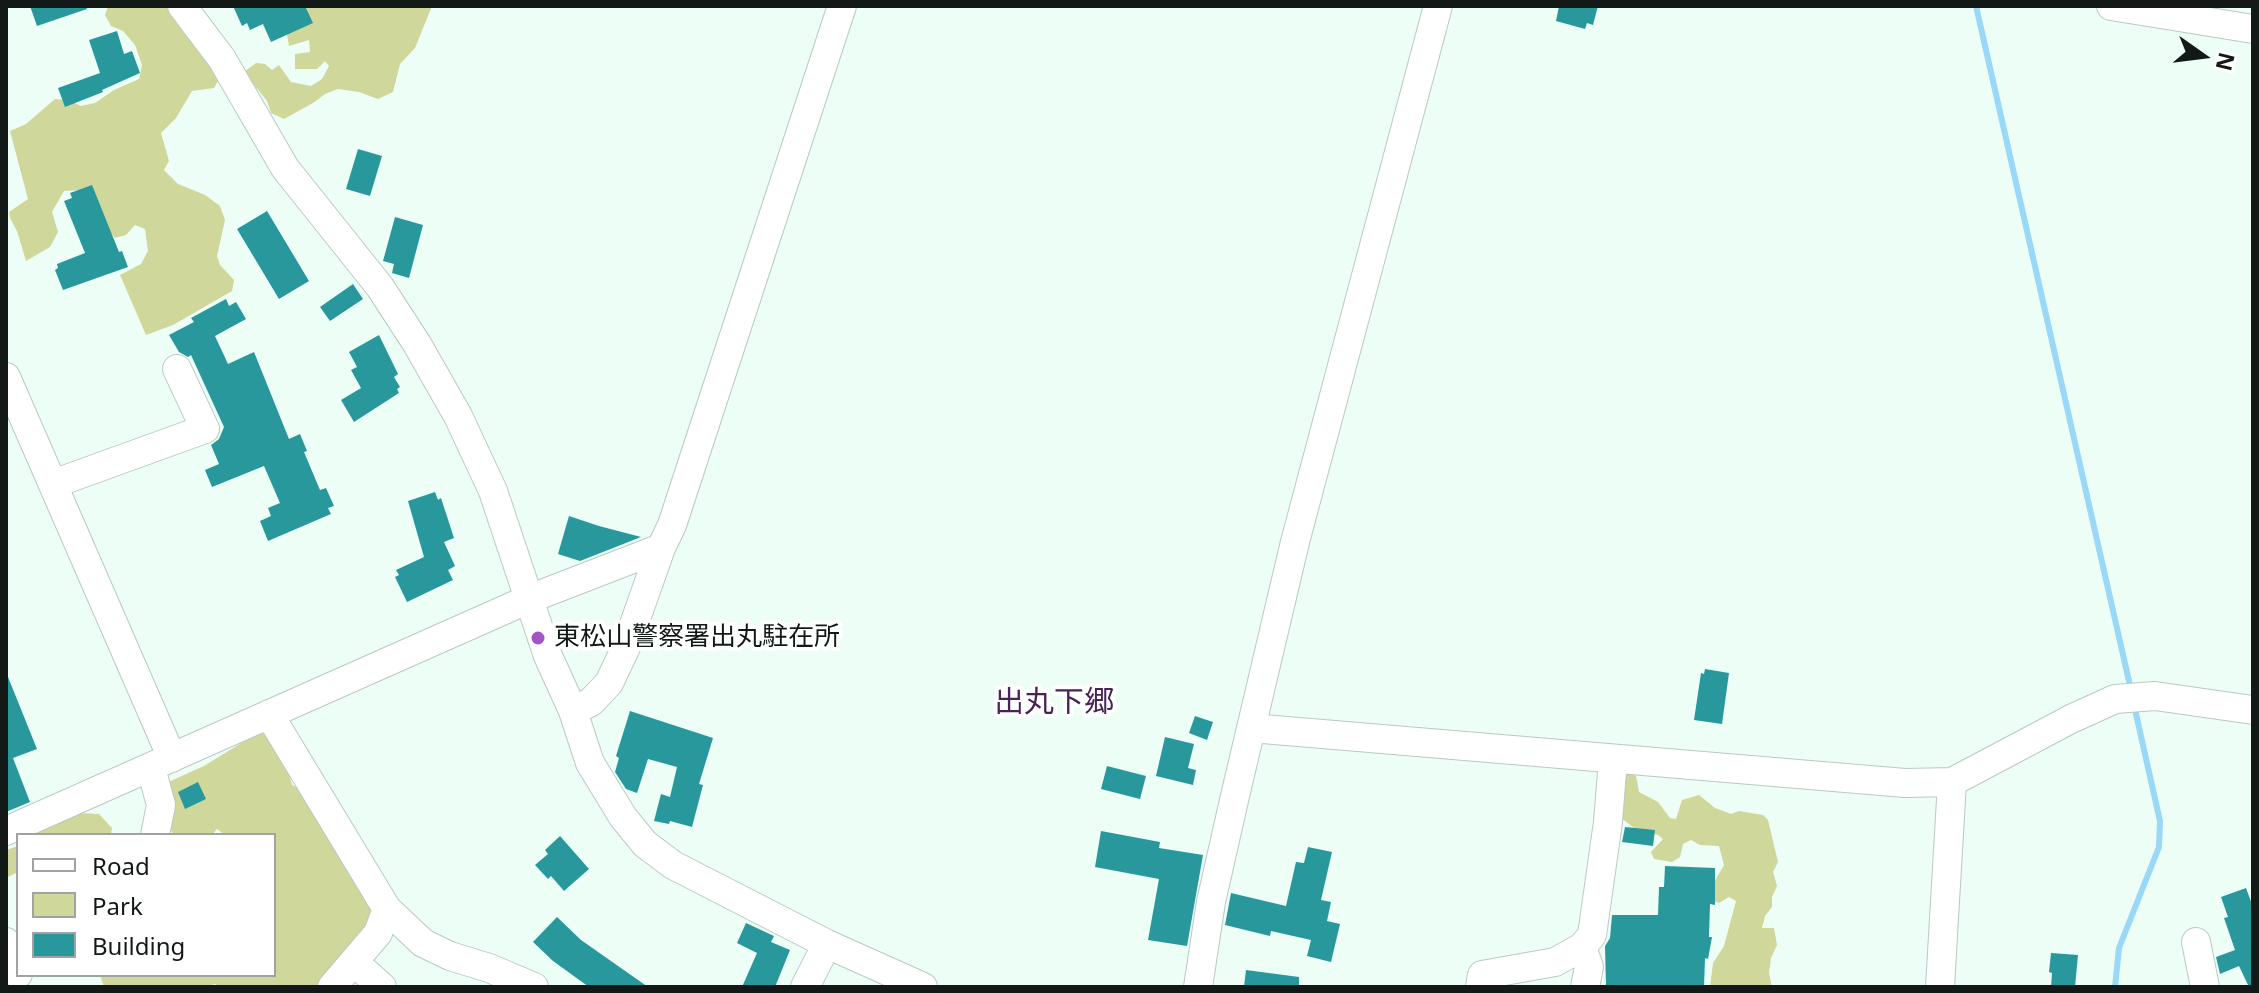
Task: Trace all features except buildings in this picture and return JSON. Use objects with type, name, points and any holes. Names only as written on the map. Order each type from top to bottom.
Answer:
[{"type":"street","points":[[182,6],[222,59],[285,168],[380,287],[458,416],[493,491],[548,656],[573,711],[590,763],[623,817],[645,844],[673,865],[827,944],[923,987]]},
{"type":"street","points":[[573,711],[591,702],[609,683],[626,647],[682,495],[842,6]]},
{"type":"street","points":[[1198,987],[1211,902],[1295,542],[1438,6]]},
{"type":"street","points":[[2111,6],[2253,29]]},
{"type":"street","points":[[53,484],[205,429],[177,369]]},
{"type":"street","points":[[6,377],[53,484],[161,763],[161,805],[155,833]]},
{"type":"street","points":[[6,831],[529,599],[661,548]]},
{"type":"street","points":[[1251,728],[1905,783],[1952,782],[2115,699],[2155,696],[2253,710]]},
{"type":"street","points":[[269,714],[387,909],[423,943],[534,987]]},
{"type":"street","points":[[1480,987],[1482,975],[1555,962],[1582,947],[1592,935],[1608,822],[1613,759]]},
{"type":"street","points":[[1940,987],[1952,782]]},
{"type":"street","points":[[332,987],[378,933],[387,909]]},
{"type":"street","points":[[6,942],[16,969]]},
{"type":"street","points":[[2196,942],[2205,987]]},
{"type":"street","points":[[805,987],[827,944]]},
{"type":"street","points":[[1582,947],[1589,967],[1585,987]]},
{"type":"street","points":[[354,962],[382,987]]},
{"type":"green space","points":[[108,6],[175,6],[221,76],[214,88],[192,91],[176,118],[161,133],[169,161],[164,170],[178,184],[205,195],[220,206],[225,220],[217,256],[220,265],[234,280],[232,291],[173,325],[146,335],[120,275],[141,264],[148,251],[145,229],[135,225],[126,235],[115,238],[81,190],[64,191],[52,212],[58,232],[50,247],[26,261],[9,212],[28,199],[10,131],[26,124],[55,99],[69,100],[81,106],[95,103],[139,79],[142,65],[135,45],[123,31],[111,26],[105,15]]},
{"type":"green space","points":[[303,6],[432,6],[415,48],[400,64],[393,92],[378,99],[338,89],[284,119],[271,113],[267,101],[244,72],[256,63],[265,64],[272,70],[279,65],[291,82],[311,86],[322,79],[329,66],[325,61],[317,69],[295,69],[295,54],[310,52],[309,40],[289,46],[287,35],[297,22]]},
{"type":"green space","points":[[256,734],[270,734],[284,755],[292,785],[303,790],[381,912],[323,987],[220,987],[215,984],[205,987],[104,987],[101,977],[276,977],[276,833],[222,833],[217,829],[214,833],[173,833],[167,825],[166,783],[204,766]]},
{"type":"green space","points":[[1626,771],[1636,776],[1639,792],[1658,802],[1670,818],[1676,819],[1682,800],[1699,795],[1715,808],[1731,814],[1739,811],[1763,815],[1768,820],[1778,862],[1773,872],[1777,886],[1772,907],[1765,916],[1762,928],[1774,928],[1777,945],[1769,973],[1772,987],[1710,987],[1713,963],[1724,946],[1736,901],[1729,897],[1719,903],[1711,900],[1712,886],[1724,865],[1719,846],[1700,845],[1691,840],[1683,844],[1680,857],[1672,862],[1654,859],[1651,852],[1663,839],[1638,831],[1612,811]]},
{"type":"green space","points":[[77,813],[99,814],[112,828],[111,833],[38,833]]},
{"type":"green space","points":[[16,847],[16,873],[6,878],[6,850]]},
{"type":"waterway","points":[[1976,6],[2131,690]]},
{"type":"waterway","points":[[2115,987],[2119,948],[2159,847],[2160,821],[2134,705]]},
{"type":"place","name":"東松山警察署出丸駐在所","points":[[538,638]]},
{"type":"district","name":"出丸下郷","points":[[1054,703]]}]
